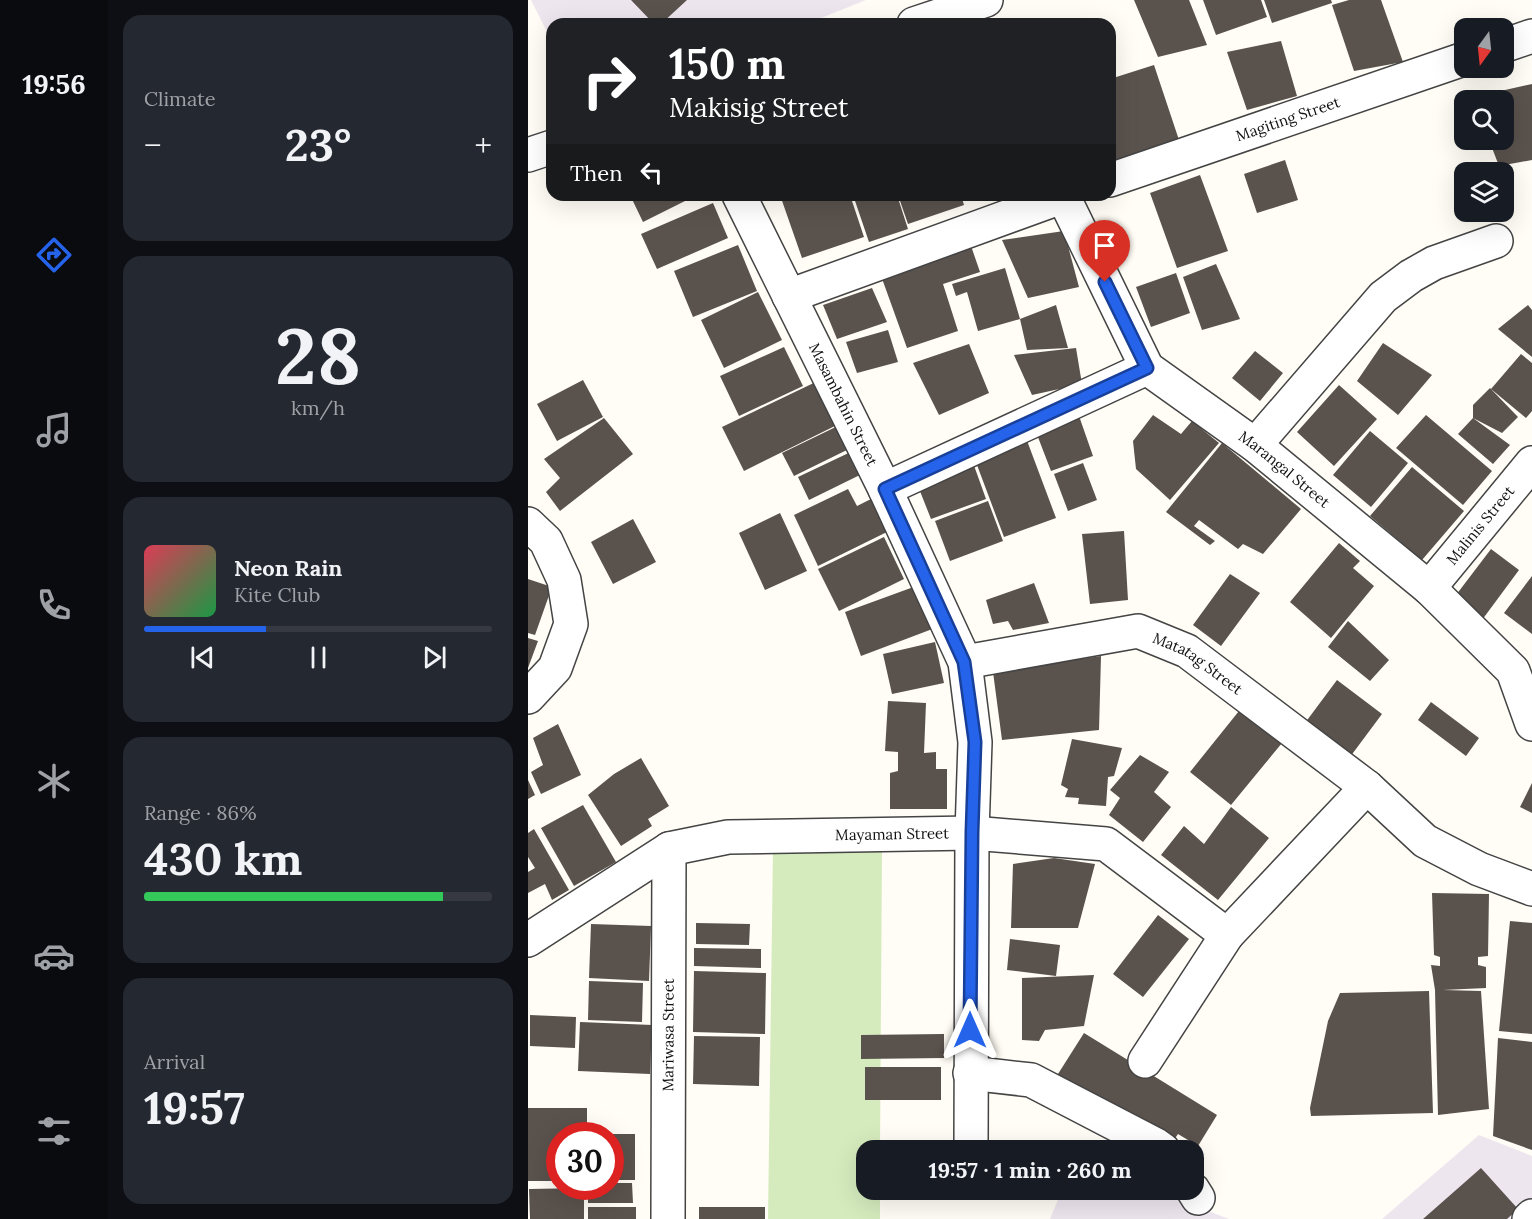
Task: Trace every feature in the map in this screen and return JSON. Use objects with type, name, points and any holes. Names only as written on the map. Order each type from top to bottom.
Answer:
[{"type":"street","points":[[932,18],[986,0]]},
{"type":"street","points":[[1514,42],[1532,36]]},
{"type":"street","name":"Magiting Street","points":[[1116,178],[1454,62]]},
{"type":"street","points":[[528,155],[546,149]]},
{"type":"street","name":"Masambahin Street","points":[[742,201],[885,489],[964,662],[975,742],[970,1074],[972,1140]]},
{"type":"street","points":[[789,297],[1051,201]]},
{"type":"street","name":"Marangal Street","points":[[1067,201],[1147,368],[1255,445],[1429,588],[1512,669],[1532,724]]},
{"type":"street","points":[[1255,445],[1383,297],[1411,276],[1434,263],[1496,241]]},
{"type":"street","points":[[885,489],[1147,368]]},
{"type":"street","name":"Malinis Street","points":[[1429,588],[1532,464]]},
{"type":"street","points":[[528,524],[546,541],[564,580],[571,624],[555,668],[528,697]]},
{"type":"street","name":"Matatag Street","points":[[964,662],[1138,631],[1187,651],[1367,787],[1425,841],[1479,869],[1532,889]]},
{"type":"street","points":[[1145,1061],[1227,935],[1367,787]]},
{"type":"street","name":"Mayaman Street","points":[[528,940],[669,849],[728,837],[972,832],[1106,844],[1227,935]]},
{"type":"street","name":"Mariwasa Street","points":[[668,1219],[669,849]]},
{"type":"street","points":[[970,1074],[1031,1080],[1146,1140]]},
{"type":"shaded area","points":[[531,0],[866,0],[821,18],[546,18],[546,30]]},
{"type":"shaded area","points":[[1479,1135],[1532,1156],[1532,1219],[1382,1219]]},
{"type":"shaded area","points":[[1058,1200],[1180,1200],[1229,1219],[1050,1219]]},
{"type":"green space","points":[[773,849],[882,850],[880,1140],[856,1140],[856,1200],[880,1200],[880,1219],[768,1219]]},
{"type":"building","points":[[631,0],[687,0],[668,18],[648,18]]},
{"type":"building","points":[[1134,0],[1189,0],[1207,45],[1158,57]]},
{"type":"building","points":[[1203,0],[1261,0],[1267,17],[1216,35]]},
{"type":"building","points":[[1264,0],[1331,0],[1332,3],[1272,23]]},
{"type":"building","points":[[1349,0],[1381,0],[1403,62],[1354,71],[1332,5]]},
{"type":"building","points":[[1281,41],[1297,96],[1247,110],[1227,52]]},
{"type":"building","points":[[1154,65],[1180,143],[1116,163],[1116,77]]},
{"type":"building","points":[[1532,84],[1532,160],[1514,163],[1497,162],[1493,150],[1514,150],[1514,90],[1505,90]]},
{"type":"building","points":[[1285,160],[1298,200],[1257,213],[1244,174]]},
{"type":"building","points":[[1200,175],[1228,251],[1177,268],[1150,193]]},
{"type":"building","points":[[633,201],[685,201],[643,222]]},
{"type":"building","points":[[782,201],[852,201],[864,237],[802,258]]},
{"type":"building","points":[[855,201],[899,201],[908,229],[869,242]]},
{"type":"building","points":[[900,201],[963,201],[964,205],[908,224]]},
{"type":"building","points":[[713,203],[728,238],[657,269],[641,234]]},
{"type":"building","points":[[1064,231],[1079,287],[1028,298],[1002,240]]},
{"type":"building","points":[[970,243],[980,272],[943,284],[958,331],[907,348],[880,273]]},
{"type":"building","points":[[738,245],[757,291],[693,317],[674,271]]},
{"type":"building","points":[[1216,264],[1240,319],[1202,330],[1183,277]]},
{"type":"building","points":[[1005,268],[1020,319],[978,331],[967,292],[956,296],[952,284]]},
{"type":"building","points":[[1176,273],[1190,313],[1151,327],[1136,287]]},
{"type":"building","points":[[872,288],[887,322],[837,339],[823,305]]},
{"type":"building","points":[[758,292],[782,340],[724,368],[701,320]]},
{"type":"building","points":[[1056,305],[1068,348],[1027,350],[1020,319]]},
{"type":"building","points":[[1528,305],[1532,310],[1532,357],[1498,329]]},
{"type":"building","points":[[888,330],[898,362],[857,373],[846,342]]},
{"type":"building","points":[[1383,343],[1432,375],[1398,415],[1357,381]]},
{"type":"building","points":[[969,344],[989,393],[939,415],[913,363]]},
{"type":"building","points":[[784,347],[803,386],[739,416],[720,376]]},
{"type":"building","points":[[1076,348],[1082,384],[1032,395],[1014,355]]},
{"type":"building","points":[[1255,351],[1283,373],[1260,401],[1232,378]]},
{"type":"building","points":[[1521,354],[1532,363],[1532,411],[1526,418],[1491,389]]},
{"type":"building","points":[[822,379],[843,422],[744,471],[722,427]]},
{"type":"building","points":[[583,380],[603,417],[557,441],[537,404]]},
{"type":"building","points":[[1339,385],[1377,419],[1334,466],[1297,432]]},
{"type":"building","points":[[1490,388],[1518,417],[1502,433],[1473,418],[1473,405]]},
{"type":"building","points":[[1153,415],[1181,434],[1192,421],[1219,443],[1170,500],[1136,469],[1133,441]]},
{"type":"building","points":[[1426,415],[1492,471],[1463,505],[1396,448]]},
{"type":"building","points":[[1079,416],[1093,456],[1051,471],[1036,432]]},
{"type":"building","points":[[604,418],[633,454],[560,511],[546,492],[560,478],[544,459]]},
{"type":"building","points":[[1473,418],[1510,445],[1493,464],[1458,434]]},
{"type":"building","points":[[844,423],[855,446],[794,476],[782,453]]},
{"type":"building","points":[[1370,431],[1408,463],[1371,507],[1333,475]]},
{"type":"building","points":[[1026,438],[1056,518],[1004,537],[974,457]]},
{"type":"building","points":[[1222,443],[1301,509],[1263,554],[1243,544],[1238,549],[1199,520],[1194,526],[1215,541],[1210,545],[1166,512]]},
{"type":"building","points":[[857,449],[868,471],[809,500],[798,477]]},
{"type":"building","points":[[972,460],[986,499],[931,519],[916,481]]},
{"type":"building","points":[[1083,463],[1097,500],[1068,511],[1054,474]]},
{"type":"building","points":[[1412,467],[1464,511],[1422,560],[1370,516]]},
{"type":"building","points":[[848,489],[857,506],[877,496],[893,529],[818,566],[794,515]]},
{"type":"building","points":[[988,501],[1003,541],[950,561],[935,521]]},
{"type":"building","points":[[780,513],[807,571],[765,590],[739,533]]},
{"type":"building","points":[[633,519],[656,562],[613,584],[591,542]]},
{"type":"building","points":[[1124,531],[1128,600],[1090,604],[1082,534]]},
{"type":"building","points":[[884,537],[904,579],[839,611],[818,569]]},
{"type":"building","points":[[1339,543],[1360,561],[1353,568],[1374,586],[1331,638],[1290,602]]},
{"type":"building","points":[[1491,549],[1519,570],[1482,620],[1453,599]]},
{"type":"building","points":[[1230,574],[1260,593],[1221,646],[1193,625]]},
{"type":"building","points":[[1532,576],[1532,634],[1504,613]]},
{"type":"building","points":[[528,579],[552,587],[535,635],[528,633]]},
{"type":"building","points":[[1034,583],[1049,623],[1013,630],[1008,621],[993,624],[986,600]]},
{"type":"building","points":[[919,585],[935,628],[861,656],[845,612]]},
{"type":"building","points":[[1348,621],[1389,660],[1370,681],[1328,647]]},
{"type":"building","points":[[528,638],[538,641],[528,668]]},
{"type":"building","points":[[935,642],[944,683],[892,694],[883,654]]},
{"type":"building","points":[[1101,656],[1099,730],[1002,740],[993,672]]},
{"type":"building","points":[[1337,680],[1382,714],[1350,757],[1305,723]]},
{"type":"building","points":[[888,701],[926,703],[924,753],[936,752],[936,769],[947,769],[947,809],[890,809],[890,773],[898,771],[898,752],[885,751]]},
{"type":"building","points":[[1431,702],[1479,738],[1466,756],[1418,720]]},
{"type":"building","points":[[1239,711],[1282,743],[1231,805],[1190,772]]},
{"type":"building","points":[[558,724],[581,775],[541,794],[531,772],[543,765],[533,738]]},
{"type":"building","points":[[1072,739],[1122,748],[1114,776],[1108,777],[1106,806],[1078,804],[1079,798],[1065,797],[1068,789],[1061,785]]},
{"type":"building","points":[[1140,755],[1169,772],[1154,792],[1171,807],[1143,842],[1109,815],[1120,798],[1110,790]]},
{"type":"building","points":[[641,758],[669,806],[648,819],[652,826],[621,846],[588,795],[614,774]]},
{"type":"building","points":[[528,780],[535,795],[528,799]]},
{"type":"building","points":[[1532,783],[1532,813],[1520,807]]},
{"type":"building","points":[[583,805],[616,862],[574,886],[541,828]]},
{"type":"building","points":[[1231,807],[1269,838],[1218,900],[1161,855],[1184,826],[1204,844]]},
{"type":"building","points":[[534,829],[569,890],[552,900],[545,884],[528,893],[528,872],[535,868],[528,857],[528,833]]},
{"type":"building","points":[[1054,858],[1095,864],[1078,928],[1011,928],[1013,864]]},
{"type":"building","points":[[1432,893],[1489,894],[1488,956],[1478,957],[1478,965],[1486,967],[1486,988],[1443,990],[1481,991],[1489,1109],[1438,1115],[1435,990],[1431,965],[1440,966],[1440,957],[1434,955]]},
{"type":"building","points":[[1158,915],[1189,939],[1143,997],[1113,974]]},
{"type":"building","points":[[1510,921],[1532,923],[1532,1034],[1499,1031]]},
{"type":"building","points":[[696,923],[750,924],[749,945],[696,944]]},
{"type":"building","points":[[591,924],[651,926],[649,981],[589,978]]},
{"type":"building","points":[[1010,939],[1060,945],[1056,976],[1007,970]]},
{"type":"building","points":[[694,948],[761,949],[761,968],[694,966]]},
{"type":"building","points":[[694,971],[766,973],[765,1034],[693,1032]]},
{"type":"building","points":[[1094,975],[1084,1026],[1045,1030],[1039,1041],[1022,1040],[1022,978]]},
{"type":"building","points":[[589,981],[643,983],[642,1022],[588,1020]]},
{"type":"building","points":[[1429,991],[1433,1113],[1311,1116],[1310,1108],[1328,1021],[1340,993]]},
{"type":"building","points":[[530,1015],[576,1017],[575,1048],[530,1046]]},
{"type":"building","points":[[580,1022],[652,1025],[650,1074],[578,1071]]},
{"type":"building","points":[[1084,1033],[1217,1115],[1202,1140],[1188,1140],[1178,1134],[1174,1140],[1149,1140],[1051,1085]]},
{"type":"building","points":[[944,1034],[944,1058],[861,1059],[861,1035]]},
{"type":"building","points":[[694,1036],[760,1037],[759,1086],[693,1084]]},
{"type":"building","points":[[1498,1038],[1532,1042],[1532,1150],[1493,1136]]},
{"type":"building","points":[[865,1067],[941,1067],[941,1100],[865,1100]]},
{"type":"building","points":[[528,1108],[587,1108],[587,1122],[546,1122],[546,1181],[528,1181]]},
{"type":"building","points":[[624,1134],[635,1134],[635,1180],[624,1180]]},
{"type":"building","points":[[1481,1168],[1518,1209],[1507,1219],[1423,1219]]},
{"type":"building","points":[[624,1183],[632,1183],[633,1203],[588,1203],[588,1200],[624,1200]]},
{"type":"building","points":[[529,1189],[546,1189],[546,1200],[584,1200],[584,1219],[530,1219]]},
{"type":"building","points":[[588,1207],[636,1207],[636,1219],[588,1219]]},
{"type":"building","points":[[699,1207],[765,1207],[765,1219],[699,1219]]},
{"type":"route","points":[[970,1030],[975,742],[964,662],[885,489],[1147,368],[1105,282]]}]
